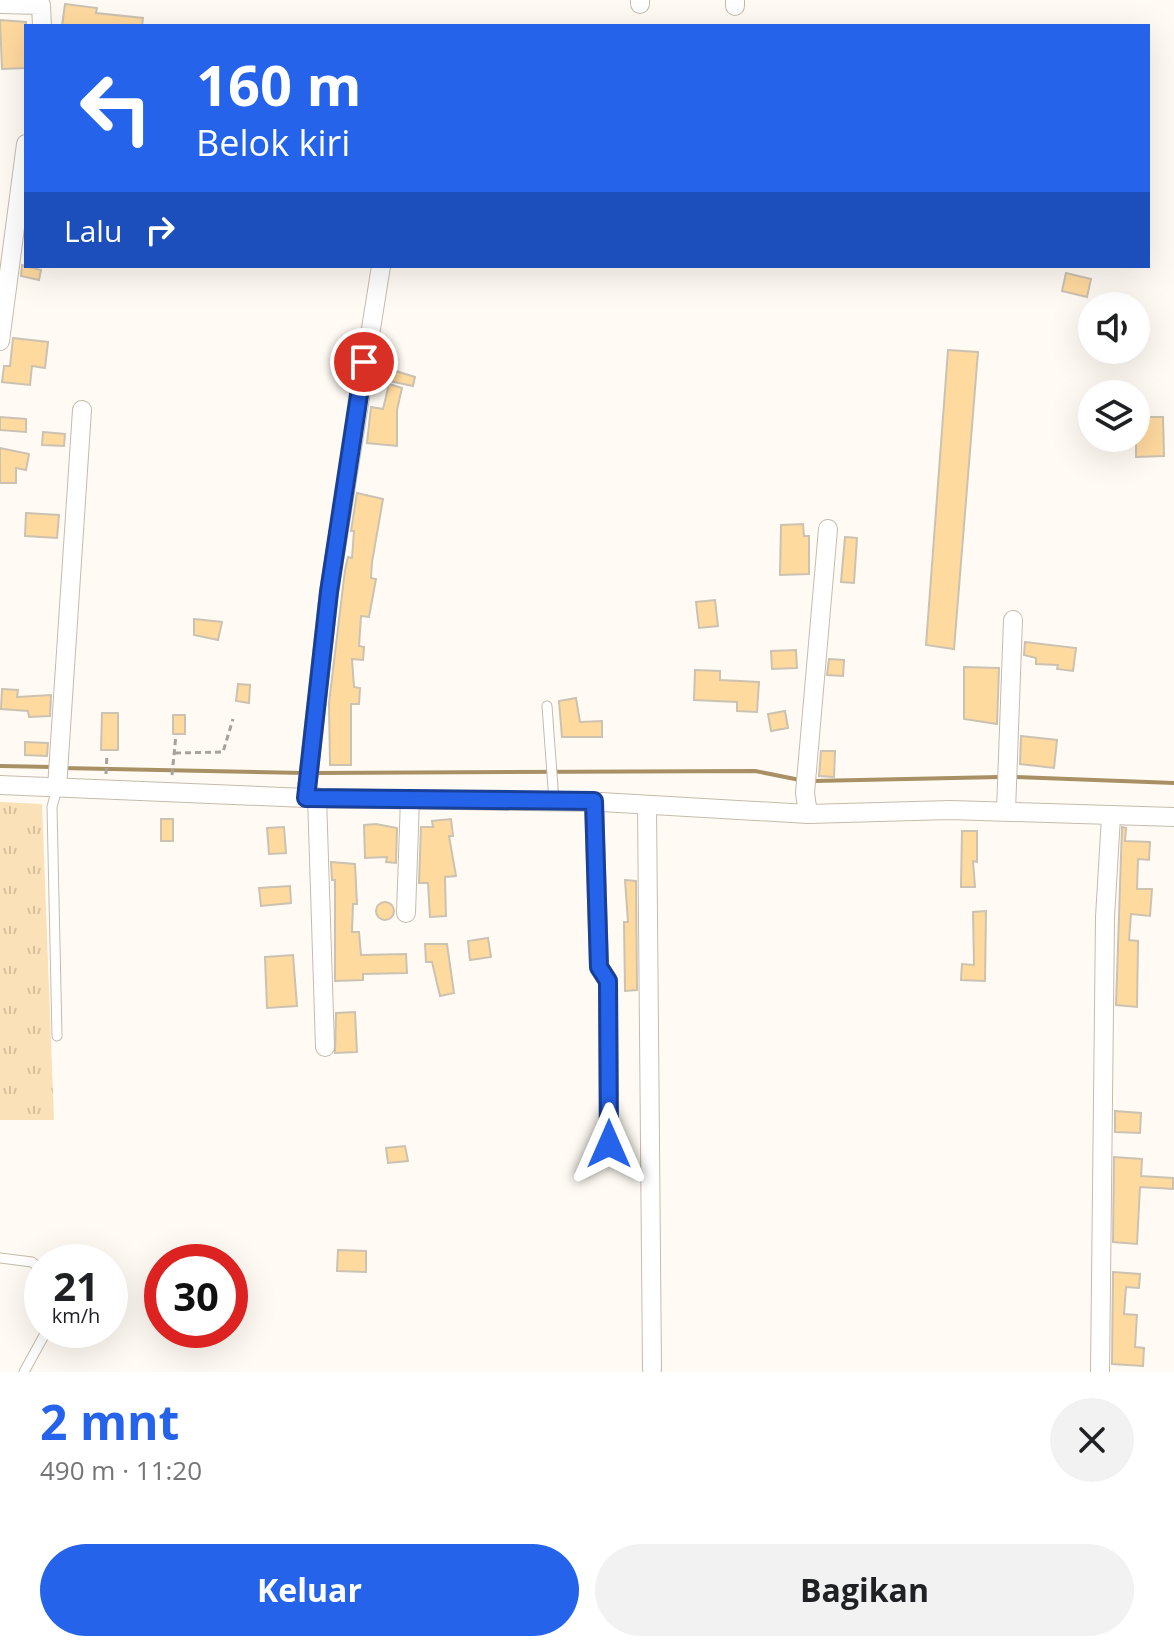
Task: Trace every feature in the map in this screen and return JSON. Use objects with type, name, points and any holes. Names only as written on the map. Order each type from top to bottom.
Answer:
[{"type":"street","points":[[0,4],[41,5],[42,24]]},
{"type":"street","points":[[0,341],[24,159]]},
{"type":"street","points":[[325,1047],[310,786],[331,577],[381,268]]},
{"type":"street","points":[[58,783],[82,410]]},
{"type":"street","points":[[808,814],[806,784],[828,529]]},
{"type":"street","points":[[1005,802],[1013,620]]},
{"type":"street","points":[[0,785],[310,786],[410,799],[594,801],[808,814],[1005,802],[1111,817],[1174,817]]},
{"type":"street","points":[[406,913],[410,799]]},
{"type":"street","points":[[594,801],[599,967],[608,981],[609,1144]]},
{"type":"street","points":[[647,805],[652,1369]]},
{"type":"street","points":[[1100,1372],[1105,917],[1111,817]]},
{"type":"lane","points":[[547,706],[549,766],[554,801]]},
{"type":"lane","points":[[57,1036],[52,807],[58,783]]},
{"type":"lane","points":[[0,1258],[24,1261]]},
{"type":"lane","points":[[24,1372],[37,1348]]},
{"type":"path","points":[[174,755],[223,752],[233,719]]},
{"type":"path","points":[[173,773],[176,735]]},
{"type":"path","points":[[106,778],[107,754]]},
{"type":"green space","points":[[0,802],[42,804],[54,1120],[0,1120]]},
{"type":"building","points":[[65,4],[97,8],[96,13],[143,18],[142,24],[62,24]]},
{"type":"building","points":[[0,20],[26,22],[24,68],[2,69]]},
{"type":"building","points":[[22,265],[41,270],[39,280],[21,276]]},
{"type":"building","points":[[1066,273],[1091,279],[1088,292],[1078,292],[1078,295],[1062,291]]},
{"type":"building","points":[[13,338],[48,342],[45,368],[32,366],[30,385],[2,382],[4,366],[10,366]]},
{"type":"building","points":[[948,350],[978,352],[954,649],[926,645]]},
{"type":"building","points":[[377,365],[415,377],[413,386],[375,378]]},
{"type":"building","points":[[389,384],[402,388],[397,410],[397,446],[367,443],[371,407],[383,409]]},
{"type":"building","points":[[0,417],[26,419],[26,432],[0,430]]},
{"type":"building","points":[[1150,417],[1163,417],[1164,456],[1136,457],[1136,452],[1150,452]]},
{"type":"building","points":[[43,432],[65,434],[64,446],[42,445]]},
{"type":"building","points":[[0,448],[29,454],[26,470],[16,468],[16,483],[0,483]]},
{"type":"building","points":[[357,493],[383,499],[372,562],[371,578],[376,579],[369,617],[361,616],[359,646],[364,647],[363,660],[352,659],[354,687],[360,688],[359,704],[351,704],[351,765],[330,765],[329,703],[345,570],[348,557],[352,558],[354,531],[351,531]]},
{"type":"building","points":[[26,513],[59,515],[57,538],[25,536]]},
{"type":"building","points":[[803,524],[804,536],[809,536],[809,574],[780,575],[781,525]]},
{"type":"building","points":[[845,537],[857,538],[854,583],[841,582]]},
{"type":"building","points":[[715,600],[718,626],[699,628],[696,602]]},
{"type":"building","points":[[194,619],[222,622],[218,640],[194,635]]},
{"type":"building","points":[[1025,642],[1076,648],[1073,671],[1057,669],[1058,665],[1036,664],[1036,658],[1024,655]]},
{"type":"building","points":[[796,650],[797,668],[772,669],[771,651]]},
{"type":"building","points":[[829,659],[844,660],[843,676],[827,675]]},
{"type":"building","points":[[964,667],[999,668],[997,724],[964,719]]},
{"type":"building","points":[[695,670],[720,671],[720,680],[759,682],[757,712],[737,711],[737,702],[694,700]]},
{"type":"building","points":[[238,684],[250,685],[249,703],[236,701]]},
{"type":"building","points":[[2,689],[18,690],[17,697],[51,695],[50,716],[29,717],[28,711],[1,709]]},
{"type":"building","points":[[576,698],[580,722],[602,721],[602,737],[562,737],[559,701]]},
{"type":"building","points":[[785,711],[788,728],[771,731],[768,714]]},
{"type":"building","points":[[102,713],[118,713],[118,750],[101,750]]},
{"type":"building","points":[[173,715],[185,715],[185,734],[173,734]]},
{"type":"building","points":[[1021,736],[1057,740],[1054,768],[1020,764]]},
{"type":"building","points":[[25,742],[48,743],[47,756],[25,755]]},
{"type":"building","points":[[821,751],[835,751],[834,777],[819,776]]},
{"type":"building","points":[[161,819],[173,819],[173,841],[161,841]]},
{"type":"building","points":[[451,819],[453,836],[449,836],[456,876],[445,877],[446,916],[430,917],[428,883],[419,883],[421,827],[433,827],[432,821]]},
{"type":"building","points":[[364,825],[397,828],[396,863],[386,862],[387,857],[365,858]]},
{"type":"building","points":[[284,827],[286,853],[269,854],[267,828]]},
{"type":"building","points":[[1122,827],[1126,828],[1125,841],[1150,842],[1149,860],[1138,859],[1137,889],[1152,889],[1150,916],[1131,914],[1129,940],[1138,941],[1137,1007],[1116,1005]]},
{"type":"building","points":[[962,831],[977,831],[977,862],[973,861],[975,887],[961,887]]},
{"type":"building","points":[[331,862],[355,864],[357,904],[353,904],[352,932],[359,932],[361,955],[406,954],[407,973],[363,974],[363,980],[335,981],[335,880],[332,880]]},
{"type":"building","points":[[625,880],[636,881],[637,990],[625,991],[624,922],[628,922]]},
{"type":"building","points":[[290,886],[291,903],[261,906],[259,888]]},
{"type":"building","points":[[381,902],[389,902],[394,911],[392,918],[381,920],[376,915],[376,907]]},
{"type":"building","points":[[986,911],[985,981],[961,980],[962,964],[974,965],[973,912]]},
{"type":"building","points":[[488,938],[491,957],[470,960],[468,941]]},
{"type":"building","points":[[425,944],[447,944],[454,993],[440,996],[432,962],[426,962]]},
{"type":"building","points":[[293,955],[297,1006],[267,1008],[265,957]]},
{"type":"building","points":[[355,1012],[357,1052],[335,1053],[336,1013]]},
{"type":"building","points":[[1115,1111],[1141,1113],[1140,1133],[1115,1132]]},
{"type":"building","points":[[405,1146],[408,1161],[388,1163],[386,1148]]},
{"type":"building","points":[[1114,1157],[1142,1159],[1141,1176],[1173,1178],[1173,1189],[1140,1187],[1137,1244],[1113,1242]]},
{"type":"building","points":[[338,1250],[366,1251],[366,1272],[337,1271]]},
{"type":"building","points":[[1113,1272],[1140,1274],[1139,1288],[1126,1287],[1124,1314],[1137,1315],[1135,1347],[1144,1348],[1143,1366],[1112,1364]]},
{"type":"waterway","points":[[0,766],[53,767]]},
{"type":"waterway","points":[[62,768],[305,773]]},
{"type":"waterway","points":[[314,773],[755,771],[800,780]]},
{"type":"waterway","points":[[813,781],[1000,777]]},
{"type":"waterway","points":[[1013,777],[1174,783]]},
{"type":"route","points":[[364,362],[329,592],[306,798],[594,801],[599,967],[608,981],[609,1144]]}]
